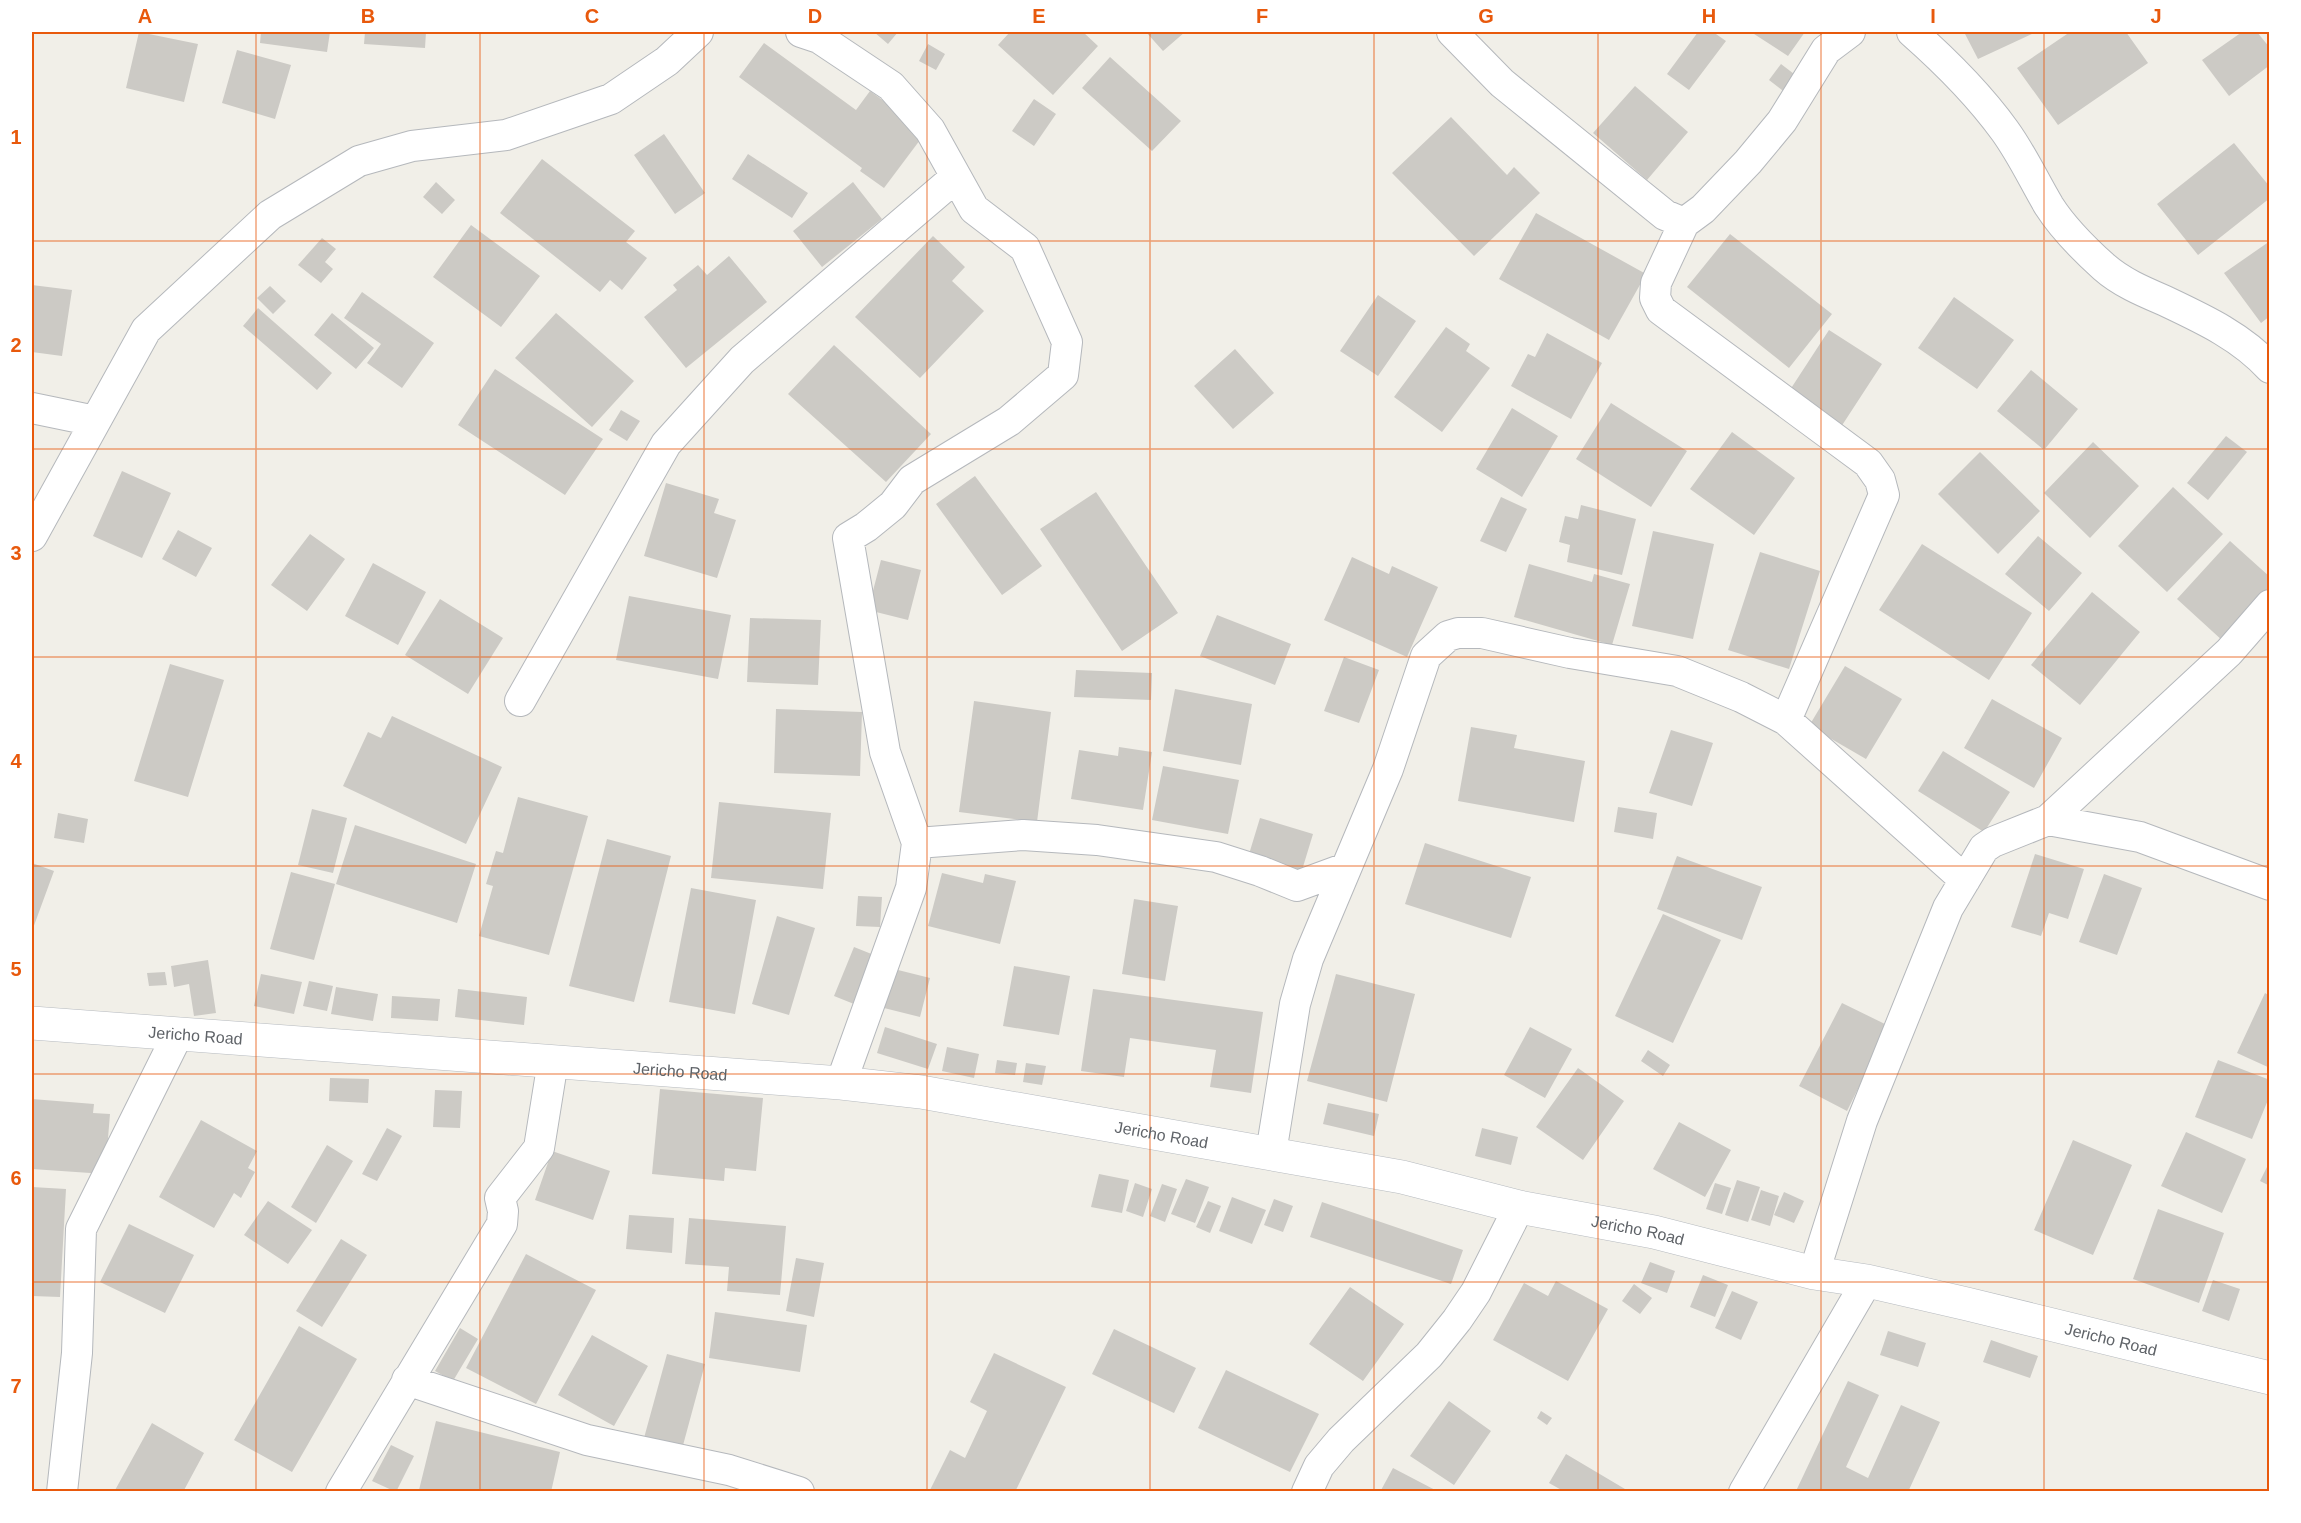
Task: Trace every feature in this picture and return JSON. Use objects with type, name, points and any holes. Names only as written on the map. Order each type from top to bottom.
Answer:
[{"type":"street","points":[[32,537],[146,330],[270,215],[359,161],[412,146],[506,135],[611,99],[667,61],[698,32]]},
{"type":"street","points":[[801,32],[819,38],[891,86],[930,130],[974,209],[1025,248],[1067,342],[1063,375],[1009,421],[912,480],[893,505],[848,538],[885,752],[917,843],[911,888],[841,1083]]},
{"type":"street","points":[[1452,32],[1502,83],[1665,215],[1684,223]]},
{"type":"street","points":[[1786,720],[1884,495],[1880,480],[1868,463],[1661,310],[1655,298],[1656,283],[1684,223],[1703,209],[1748,162],[1782,121],[1826,50],[1850,32]]},
{"type":"street","points":[[1912,32],[1979,98],[2026,162],[2050,206],[2076,239],[2099,262],[2128,284],[2203,319],[2233,337],[2270,368]]},
{"type":"street","points":[[520,701],[666,444],[742,360],[956,177]]},
{"type":"street","points":[[32,408],[95,422]]},
{"type":"street","points":[[1814,1273],[1862,1121],[1948,908],[1984,849],[1993,842],[2048,820],[2229,652],[2270,605]]},
{"type":"street","points":[[1271,1153],[1295,1004],[1317,937],[1388,769],[1426,656],[1448,636],[1458,633],[1482,633],[1570,653],[1677,671],[1741,697],[1786,720],[1965,880]]},
{"type":"street","points":[[2048,820],[2140,837],[2270,885]]},
{"type":"street","points":[[917,843],[1023,835],[1097,840],[1216,857],[1297,886],[1346,868]]},
{"type":"street","points":[[1297,886],[1317,937]]},
{"type":"street","name":"Jericho Road","points":[[32,1023],[841,1083],[921,1092],[1402,1177],[1519,1207],[1654,1232],[1814,1273],[1867,1281],[2270,1378]]},
{"type":"street","points":[[62,1491],[77,1353],[81,1229],[177,1034]]},
{"type":"street","points":[[341,1491],[502,1224],[503,1211],[500,1198],[539,1148],[553,1061]]},
{"type":"street","points":[[1307,1491],[1319,1466],[1341,1440],[1430,1355],[1457,1320],[1476,1292],[1519,1207]]},
{"type":"street","points":[[1744,1491],[1867,1281]]},
{"type":"street","points":[[407,1380],[587,1440],[729,1470],[800,1491]]},
{"type":"building","points":[[139,32],[198,44],[184,102],[126,88]]},
{"type":"building","points":[[261,32],[330,32],[327,52],[260,43]]},
{"type":"building","points":[[365,32],[426,32],[425,48],[364,44]]},
{"type":"building","points":[[874,32],[898,32],[888,44]]},
{"type":"building","points":[[1010,32],[1083,32],[1098,46],[1053,95],[998,45]]},
{"type":"building","points":[[1146,32],[1185,32],[1163,51]]},
{"type":"building","points":[[1698,32],[1713,32],[1726,41],[1689,90],[1667,74]]},
{"type":"building","points":[[1751,32],[1805,32],[1788,56]]},
{"type":"building","points":[[1964,32],[2036,32],[1978,59]]},
{"type":"building","points":[[2070,32],[2126,32],[2148,63],[2058,125],[2017,68]]},
{"type":"building","points":[[2242,32],[2257,32],[2270,48],[2270,65],[2229,96],[2202,60]]},
{"type":"building","points":[[764,43],[856,110],[870,91],[926,132],[884,188],[860,171],[862,168],[739,77]]},
{"type":"building","points":[[928,44],[945,54],[936,70],[919,61]]},
{"type":"building","points":[[237,50],[291,65],[275,119],[222,103]]},
{"type":"building","points":[[1110,57],[1181,121],[1152,151],[1082,88]]},
{"type":"building","points":[[1781,64],[1798,77],[1786,93],[1769,80]]},
{"type":"building","points":[[1635,86],[1688,132],[1647,180],[1593,133]]},
{"type":"building","points":[[1034,99],[1056,114],[1034,146],[1012,131]]},
{"type":"building","points":[[1451,117],[1507,175],[1514,167],[1540,193],[1474,256],[1392,173]]},
{"type":"building","points":[[664,134],[705,193],[675,214],[634,155]]},
{"type":"building","points":[[2234,143],[2270,187],[2270,198],[2198,255],[2157,204]]},
{"type":"building","points":[[748,154],[808,193],[792,218],[732,179]]},
{"type":"building","points":[[542,159],[635,231],[626,242],[647,258],[622,290],[610,280],[600,292],[500,213]]},
{"type":"building","points":[[436,182],[455,200],[442,214],[423,197]]},
{"type":"building","points":[[853,182],[882,219],[822,267],[793,231]]},
{"type":"building","points":[[1536,213],[1646,274],[1609,340],[1499,279]]},
{"type":"building","points":[[471,225],[540,276],[501,327],[433,277]]},
{"type":"building","points":[[1730,234],[1832,314],[1789,368],[1687,287]]},
{"type":"building","points":[[933,236],[965,267],[952,281],[984,311],[920,378],[855,317]]},
{"type":"building","points":[[322,238],[336,249],[325,262],[333,269],[321,283],[298,265]]},
{"type":"building","points":[[2270,241],[2270,316],[2261,323],[2224,273]]},
{"type":"building","points":[[729,256],[767,302],[686,368],[644,317],[677,290],[673,285],[698,265],[707,275]]},
{"type":"building","points":[[32,285],[72,290],[62,356],[32,352]]},
{"type":"building","points":[[270,286],[286,301],[273,314],[257,298]]},
{"type":"building","points":[[362,292],[434,343],[402,388],[367,363],[381,344],[344,318]]},
{"type":"building","points":[[1378,295],[1416,321],[1378,376],[1340,351]]},
{"type":"building","points":[[1954,297],[2014,340],[1977,389],[1918,348]]},
{"type":"building","points":[[258,308],[332,373],[317,390],[243,326]]},
{"type":"building","points":[[332,313],[374,348],[356,369],[314,335]]},
{"type":"building","points":[[556,313],[634,381],[592,427],[515,358]]},
{"type":"building","points":[[1446,327],[1470,344],[1466,351],[1490,368],[1442,432],[1394,397]]},
{"type":"building","points":[[1829,330],[1882,364],[1839,430],[1786,396]]},
{"type":"building","points":[[1547,333],[1602,363],[1571,419],[1511,386],[1528,354],[1535,357]]},
{"type":"building","points":[[834,345],[931,434],[886,482],[788,394]]},
{"type":"building","points":[[1235,349],[1274,393],[1233,429],[1194,386]]},
{"type":"building","points":[[495,369],[603,439],[565,495],[458,425]]},
{"type":"building","points":[[2031,370],[2078,409],[2044,450],[1997,411]]},
{"type":"building","points":[[1611,403],[1687,451],[1651,507],[1576,459]]},
{"type":"building","points":[[1512,408],[1558,436],[1522,497],[1476,469]]},
{"type":"building","points":[[621,410],[640,421],[627,441],[609,430]]},
{"type":"building","points":[[1732,432],[1795,478],[1754,535],[1690,489]]},
{"type":"building","points":[[2226,436],[2247,452],[2208,500],[2187,483]]},
{"type":"building","points":[[2093,442],[2139,486],[2090,538],[2044,493]]},
{"type":"building","points":[[1980,452],[2040,511],[1998,554],[1938,494]]},
{"type":"building","points":[[122,471],[171,493],[142,558],[93,536]]},
{"type":"building","points":[[975,476],[1042,566],[1002,595],[936,504]]},
{"type":"building","points":[[666,483],[719,499],[714,513],[736,520],[717,578],[644,556]]},
{"type":"building","points":[[2173,487],[2223,534],[2167,592],[2118,546]]},
{"type":"building","points":[[1096,492],[1178,613],[1122,651],[1040,529]]},
{"type":"building","points":[[1501,497],[1527,509],[1506,552],[1480,541]]},
{"type":"building","points":[[1581,505],[1636,519],[1622,575],[1567,562],[1570,545],[1559,542],[1565,516],[1578,519]]},
{"type":"building","points":[[178,530],[212,548],[196,577],[162,559]]},
{"type":"building","points":[[1653,531],[1714,544],[1693,639],[1632,626]]},
{"type":"building","points":[[310,534],[345,559],[307,611],[271,585]]},
{"type":"building","points":[[2038,536],[2082,573],[2049,611],[2005,574]]},
{"type":"building","points":[[2230,541],[2270,577],[2270,592],[2224,642],[2177,599]]},
{"type":"building","points":[[1922,544],[2032,613],[1989,680],[1879,610]]},
{"type":"building","points":[[1760,552],[1820,571],[1789,669],[1728,650]]},
{"type":"building","points":[[1352,557],[1389,574],[1392,566],[1438,587],[1407,657],[1324,620]]},
{"type":"building","points":[[881,560],[921,570],[908,620],[868,610]]},
{"type":"building","points":[[373,563],[426,592],[398,645],[345,616]]},
{"type":"building","points":[[1529,564],[1592,582],[1594,574],[1630,584],[1612,645],[1514,617]]},
{"type":"building","points":[[2092,592],[2140,632],[2080,705],[2031,665]]},
{"type":"building","points":[[629,596],[731,615],[718,679],[616,660]]},
{"type":"building","points":[[440,599],[503,638],[468,694],[405,655]]},
{"type":"building","points":[[1217,615],[1291,644],[1275,685],[1200,656]]},
{"type":"building","points":[[750,618],[821,620],[818,685],[747,682]]},
{"type":"building","points":[[1344,657],[1379,670],[1359,723],[1324,711]]},
{"type":"building","points":[[170,664],[224,680],[188,797],[134,781]]},
{"type":"building","points":[[1845,666],[1902,699],[1866,759],[1809,726]]},
{"type":"building","points":[[1076,670],[1152,673],[1151,700],[1074,697]]},
{"type":"building","points":[[1175,689],[1252,704],[1241,765],[1163,751]]},
{"type":"building","points":[[1992,699],[2062,738],[2034,788],[1964,748]]},
{"type":"building","points":[[974,701],[1051,712],[1037,822],[959,812]]},
{"type":"building","points":[[776,709],[862,712],[860,776],[774,773]]},
{"type":"building","points":[[392,716],[502,767],[466,844],[343,786],[368,732],[381,738]]},
{"type":"building","points":[[1471,727],[1517,735],[1514,748],[1585,761],[1574,822],[1458,801]]},
{"type":"building","points":[[1671,730],[1713,743],[1692,806],[1649,793]]},
{"type":"building","points":[[1119,747],[1152,752],[1143,810],[1071,799],[1079,750],[1118,756]]},
{"type":"building","points":[[1943,751],[2010,792],[1984,832],[1918,791]]},
{"type":"building","points":[[1163,766],[1239,780],[1228,834],[1152,820]]},
{"type":"building","points":[[518,797],[588,816],[549,955],[479,936],[493,886],[486,884],[496,851],[503,853]]},
{"type":"building","points":[[719,802],[831,813],[823,889],[711,878]]},
{"type":"building","points":[[1618,807],[1657,813],[1653,839],[1614,832]]},
{"type":"building","points":[[312,809],[347,818],[333,873],[298,865]]},
{"type":"building","points":[[58,813],[88,819],[84,843],[54,838]]},
{"type":"building","points":[[1260,818],[1313,834],[1299,880],[1246,864]]},
{"type":"building","points":[[355,825],[476,864],[457,923],[336,884]]},
{"type":"building","points":[[607,839],[671,856],[634,1002],[569,986]]},
{"type":"building","points":[[1425,843],[1531,877],[1511,938],[1405,904]]},
{"type":"building","points":[[2035,854],[2084,869],[2068,919],[2049,913],[2041,936],[2011,927]]},
{"type":"building","points":[[1677,856],[1762,887],[1742,940],[1657,909]]},
{"type":"building","points":[[32,863],[54,871],[32,931]]},
{"type":"building","points":[[291,872],[335,884],[314,960],[270,949]]},
{"type":"building","points":[[942,873],[983,883],[985,874],[1016,881],[1000,944],[928,926]]},
{"type":"building","points":[[2104,874],[2142,888],[2117,955],[2079,942]]},
{"type":"building","points":[[691,888],[756,900],[735,1014],[669,1002]]},
{"type":"building","points":[[858,896],[882,897],[880,927],[856,926]]},
{"type":"building","points":[[1134,899],[1178,906],[1165,981],[1122,974]]},
{"type":"building","points":[[1663,914],[1721,940],[1673,1043],[1615,1016]]},
{"type":"building","points":[[777,916],[815,928],[789,1015],[752,1004]]},
{"type":"building","points":[[854,947],[874,955],[854,1004],[834,996]]},
{"type":"building","points":[[208,960],[216,1013],[194,1016],[189,984],[174,987],[171,966]]},
{"type":"building","points":[[1014,966],[1070,976],[1059,1035],[1003,1026]]},
{"type":"building","points":[[894,969],[930,978],[920,1017],[884,1008]]},
{"type":"building","points":[[165,972],[167,985],[149,986],[147,973]]},
{"type":"building","points":[[261,974],[302,982],[294,1014],[254,1006]]},
{"type":"building","points":[[1336,974],[1415,994],[1387,1102],[1307,1081]]},
{"type":"building","points":[[309,981],[333,986],[327,1011],[303,1006]]},
{"type":"building","points":[[336,987],[378,994],[373,1021],[331,1014]]},
{"type":"building","points":[[458,989],[527,997],[524,1025],[455,1017]]},
{"type":"building","points":[[1093,989],[1263,1012],[1251,1093],[1210,1087],[1216,1050],[1130,1038],[1124,1077],[1081,1071]]},
{"type":"building","points":[[2265,993],[2270,996],[2270,1068],[2237,1053]]},
{"type":"building","points":[[392,996],[440,999],[438,1021],[391,1018]]},
{"type":"building","points":[[1842,1003],[1889,1026],[1847,1111],[1799,1086]]},
{"type":"building","points":[[885,1027],[937,1044],[928,1069],[877,1053]]},
{"type":"building","points":[[1530,1027],[1572,1049],[1545,1098],[1504,1075]]},
{"type":"building","points":[[947,1047],[979,1054],[974,1078],[942,1071]]},
{"type":"building","points":[[1648,1050],[1670,1065],[1663,1076],[1641,1061]]},
{"type":"building","points":[[997,1060],[1017,1063],[1015,1075],[995,1073]]},
{"type":"building","points":[[2218,1060],[2270,1080],[2270,1095],[2252,1139],[2195,1117]]},
{"type":"building","points":[[1026,1063],[1046,1066],[1042,1085],[1023,1082]]},
{"type":"building","points":[[1578,1068],[1624,1101],[1583,1160],[1536,1127]]},
{"type":"building","points":[[330,1078],[369,1079],[368,1103],[329,1101]]},
{"type":"building","points":[[660,1089],[763,1098],[756,1171],[725,1168],[724,1181],[652,1174]]},
{"type":"building","points":[[435,1090],[462,1091],[460,1128],[433,1127]]},
{"type":"building","points":[[32,1099],[94,1104],[93,1113],[110,1114],[105,1174],[32,1169]]},
{"type":"building","points":[[1328,1103],[1379,1114],[1374,1136],[1323,1124]]},
{"type":"building","points":[[201,1120],[257,1151],[248,1168],[255,1172],[241,1198],[234,1193],[214,1228],[159,1197]]},
{"type":"building","points":[[1679,1122],[1731,1150],[1705,1197],[1653,1169]]},
{"type":"building","points":[[387,1128],[402,1136],[377,1181],[362,1174]]},
{"type":"building","points":[[1482,1128],[1518,1137],[1511,1165],[1475,1156]]},
{"type":"building","points":[[2186,1132],[2246,1159],[2222,1213],[2161,1186]]},
{"type":"building","points":[[2073,1140],[2132,1165],[2093,1255],[2034,1230]]},
{"type":"building","points":[[327,1145],[353,1161],[316,1223],[291,1207]]},
{"type":"building","points":[[552,1151],[610,1171],[593,1220],[535,1200]]},
{"type":"building","points":[[2270,1161],[2270,1186],[2260,1181]]},
{"type":"building","points":[[1099,1174],[1129,1180],[1122,1213],[1091,1207]]},
{"type":"building","points":[[1186,1179],[1209,1187],[1195,1223],[1171,1214]]},
{"type":"building","points":[[1737,1180],[1760,1187],[1748,1222],[1725,1215]]},
{"type":"building","points":[[1135,1183],[1152,1189],[1143,1217],[1126,1211]]},
{"type":"building","points":[[1715,1183],[1731,1188],[1722,1214],[1706,1209]]},
{"type":"building","points":[[1162,1184],[1177,1189],[1165,1222],[1150,1216]]},
{"type":"building","points":[[32,1187],[66,1189],[60,1297],[32,1296]]},
{"type":"building","points":[[1761,1190],[1779,1196],[1770,1226],[1751,1220]]},
{"type":"building","points":[[1784,1192],[1804,1201],[1794,1223],[1774,1215]]},
{"type":"building","points":[[1232,1197],[1266,1210],[1252,1244],[1219,1231]]},
{"type":"building","points":[[1274,1199],[1293,1206],[1283,1232],[1264,1225]]},
{"type":"building","points":[[268,1201],[312,1230],[288,1264],[244,1235]]},
{"type":"building","points":[[1208,1201],[1221,1206],[1210,1233],[1196,1227]]},
{"type":"building","points":[[1322,1202],[1463,1250],[1451,1284],[1310,1237]]},
{"type":"building","points":[[2158,1209],[2224,1233],[2199,1303],[2133,1279]]},
{"type":"building","points":[[629,1215],[674,1218],[672,1253],[626,1249]]},
{"type":"building","points":[[689,1218],[786,1226],[780,1295],[727,1291],[729,1267],[685,1264]]},
{"type":"building","points":[[129,1224],[194,1255],[165,1313],[100,1282]]},
{"type":"building","points":[[341,1239],[367,1255],[322,1327],[296,1311]]},
{"type":"building","points":[[526,1254],[596,1290],[536,1404],[466,1368]]},
{"type":"building","points":[[796,1258],[824,1263],[814,1317],[786,1311]]},
{"type":"building","points":[[1650,1262],[1675,1271],[1667,1293],[1641,1283]]},
{"type":"building","points":[[1703,1275],[1728,1285],[1715,1317],[1690,1307]]},
{"type":"building","points":[[2213,1280],[2240,1289],[2229,1321],[2202,1311]]},
{"type":"building","points":[[1556,1281],[1608,1309],[1568,1381],[1493,1340],[1524,1283],[1548,1296]]},
{"type":"building","points":[[1634,1284],[1652,1298],[1640,1314],[1622,1301]]},
{"type":"building","points":[[1350,1287],[1404,1324],[1363,1381],[1309,1344]]},
{"type":"building","points":[[1732,1291],[1758,1302],[1741,1340],[1715,1328]]},
{"type":"building","points":[[715,1312],[807,1325],[800,1372],[709,1358]]},
{"type":"building","points":[[299,1326],[357,1359],[292,1472],[234,1440]]},
{"type":"building","points":[[460,1328],[478,1339],[453,1381],[435,1371]]},
{"type":"building","points":[[1114,1329],[1196,1368],[1174,1413],[1092,1374]]},
{"type":"building","points":[[1888,1331],[1926,1343],[1918,1367],[1880,1355]]},
{"type":"building","points":[[592,1335],[648,1366],[614,1426],[558,1395]]},
{"type":"building","points":[[1991,1340],[2038,1356],[2030,1378],[1983,1362]]},
{"type":"building","points":[[994,1353],[1066,1387],[1015,1492],[929,1492],[950,1450],[965,1458],[987,1411],[970,1402]]},
{"type":"building","points":[[667,1354],[705,1364],[682,1449],[644,1438]]},
{"type":"building","points":[[1226,1370],[1319,1414],[1290,1472],[1198,1428]]},
{"type":"building","points":[[1848,1381],[1879,1395],[1846,1467],[1868,1478],[1901,1405],[1940,1422],[1908,1492],[1796,1491]]},
{"type":"building","points":[[1449,1401],[1491,1431],[1454,1485],[1410,1456]]},
{"type":"building","points":[[1541,1411],[1552,1418],[1547,1425],[1537,1418]]},
{"type":"building","points":[[436,1421],[560,1452],[551,1492],[427,1492],[419,1490]]},
{"type":"building","points":[[152,1423],[204,1453],[183,1492],[114,1492]]},
{"type":"building","points":[[391,1445],[414,1456],[396,1492],[372,1481]]},
{"type":"building","points":[[1566,1454],[1625,1489],[1623,1492],[1565,1492],[1549,1483]]},
{"type":"building","points":[[1393,1468],[1439,1492],[1380,1492]]}]
